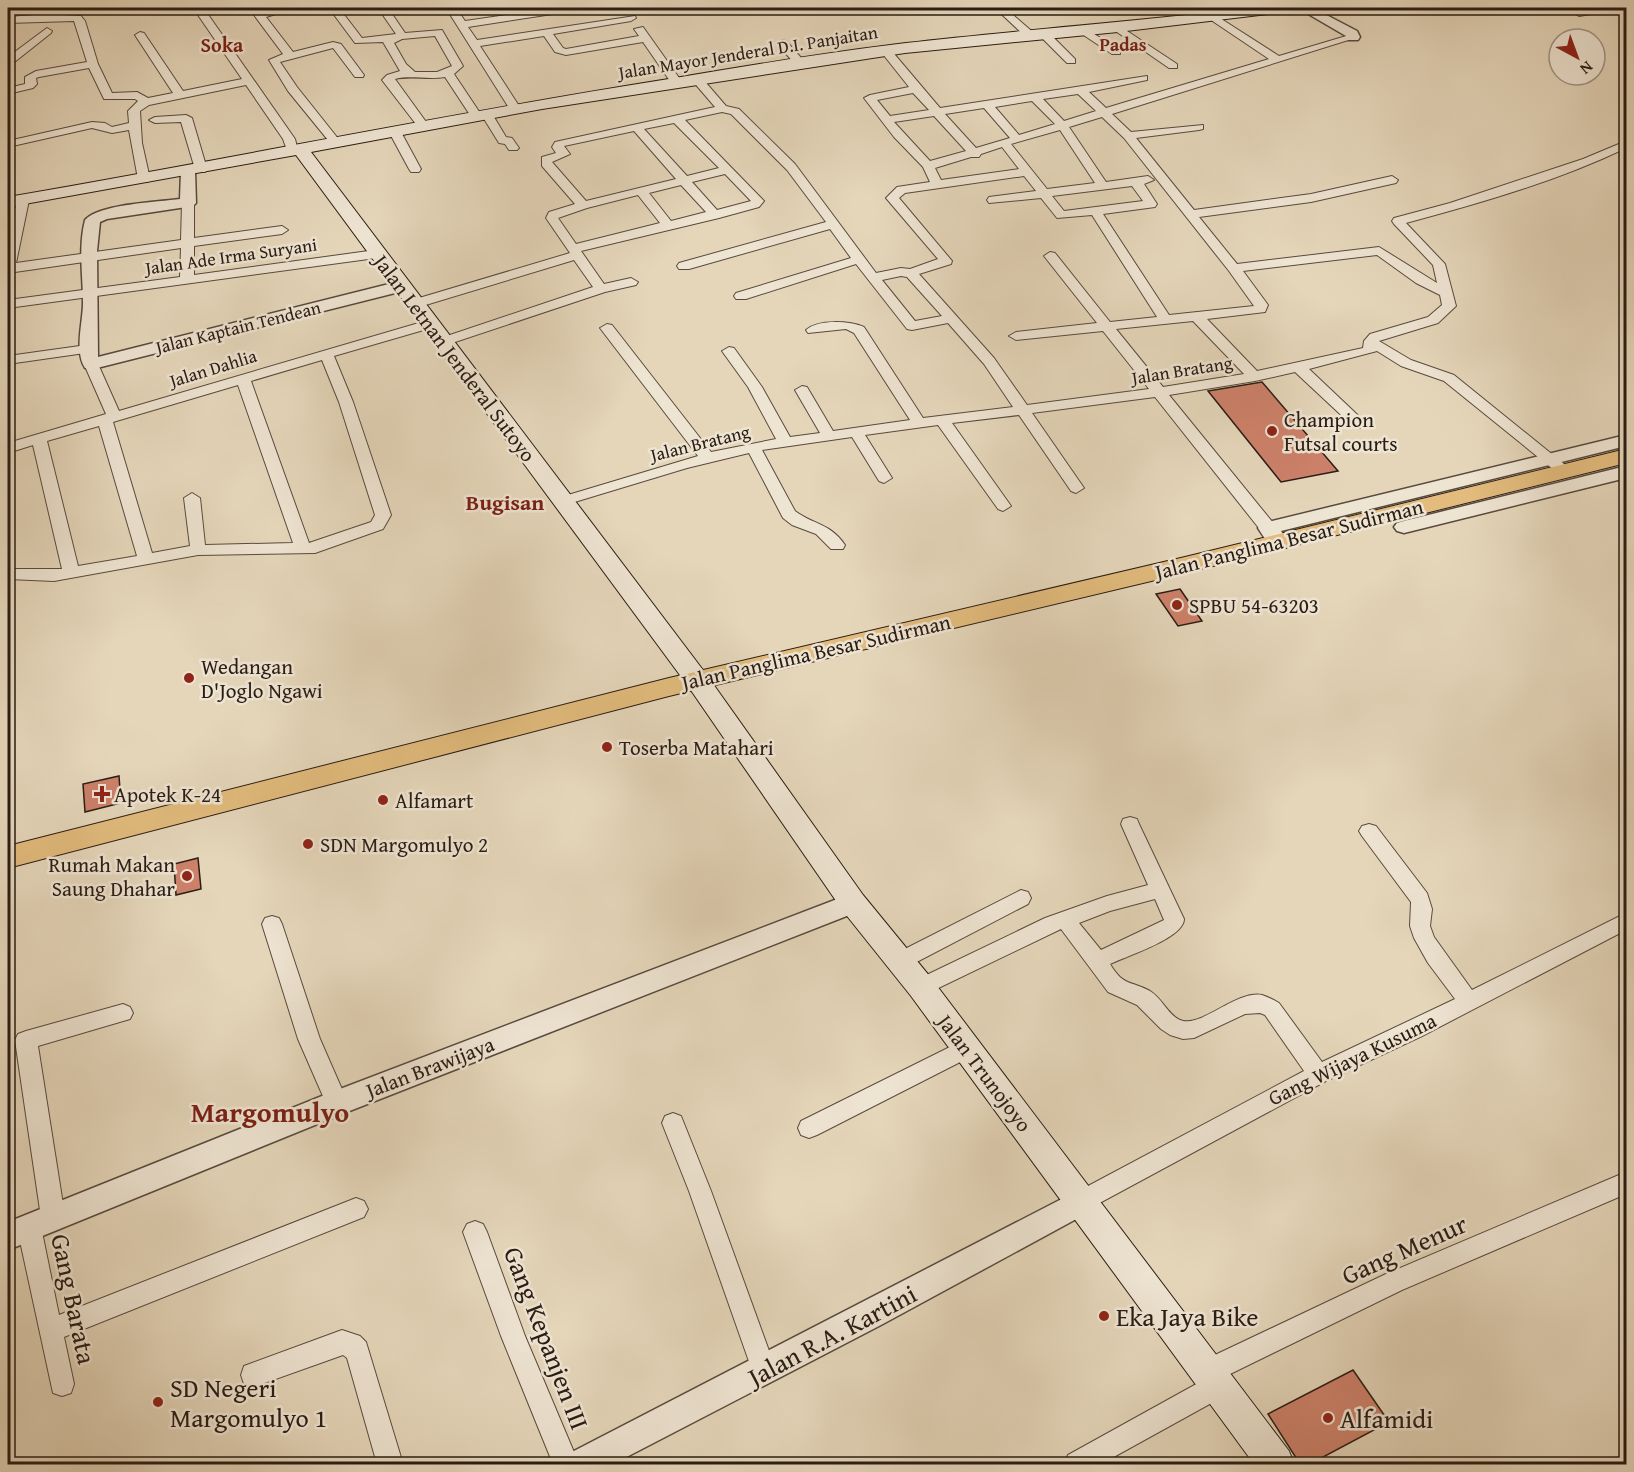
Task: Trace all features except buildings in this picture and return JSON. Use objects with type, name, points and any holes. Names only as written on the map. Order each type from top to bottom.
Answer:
[{"type":"main road","name":"Jalan Mayor Jenderal D.I. Panjaitan","points":[[15,201],[194,170],[515,109],[676,82],[886,51],[1086,32],[1274,8]]},
{"type":"main road","name":"Jalan Letnan Jenderal Sutoyo","points":[[297,150],[697,680]]},
{"type":"main road","name":"Jalan Panglima Besar Sudirman","points":[[8,857],[697,680],[811,653],[950,629],[1050,588],[1101,584],[1202,569],[1273,535],[1557,465],[1609,463]]},
{"type":"main road","name":"Jalan Trunojoyo","points":[[697,680],[853,903],[921,987],[1276,1464]]},
{"type":"street","points":[[8,9],[22,8]]},
{"type":"street","points":[[290,8],[259,15],[290,56]]},
{"type":"street","points":[[334,8],[359,41],[438,32],[458,66],[448,73],[416,77],[407,73],[388,43],[397,37]]},
{"type":"street","points":[[383,8],[397,37]]},
{"type":"street","points":[[452,8],[472,44],[515,109]]},
{"type":"street","points":[[461,25],[540,10],[572,8]]},
{"type":"street","points":[[1000,8],[1071,61]]},
{"type":"street","points":[[928,166],[1107,114],[1276,59],[1353,37],[1352,34],[1304,8]]},
{"type":"street","points":[[1579,13],[1609,8]]},
{"type":"street","points":[[540,10],[559,50],[566,52],[646,38]]},
{"type":"street","points":[[472,44],[551,31],[628,13],[676,82]]},
{"type":"street","points":[[203,15],[297,150]]},
{"type":"street","points":[[1212,16],[1276,59]]},
{"type":"street","points":[[8,20],[47,17],[77,18],[80,21],[93,64],[108,97],[137,95],[146,102]]},
{"type":"street","points":[[1118,28],[1173,66]]},
{"type":"street","points":[[8,62],[47,31]]},
{"type":"street","points":[[1086,32],[1116,52]]},
{"type":"street","points":[[141,34],[180,95]]},
{"type":"street","points":[[782,43],[800,63]]},
{"type":"street","points":[[336,143],[274,63],[277,59],[328,46],[337,46],[359,75]]},
{"type":"street","points":[[886,51],[916,89],[975,154]]},
{"type":"street","points":[[8,91],[28,86],[31,84],[30,77],[36,74],[93,64]]},
{"type":"street","points":[[407,73],[388,80],[423,126]]},
{"type":"street","points":[[448,73],[503,141],[508,140],[513,148]]},
{"type":"street","points":[[886,120],[1081,90],[1143,78]]},
{"type":"street","points":[[697,79],[722,109]]},
{"type":"street","points":[[144,179],[136,143],[134,111],[138,106],[146,102],[249,81]]},
{"type":"street","points":[[916,89],[870,98],[886,120],[928,166],[937,184]]},
{"type":"street","points":[[1016,336],[1260,309],[1260,305],[1234,268],[1128,136],[1081,90]]},
{"type":"street","points":[[1035,97],[1063,126],[1103,186]]},
{"type":"street","points":[[987,105],[1018,140]]},
{"type":"street","points":[[583,205],[546,160],[564,154],[557,146],[561,143],[722,109],[735,111],[791,166],[873,278],[912,326],[952,318]]},
{"type":"street","points":[[155,120],[186,118],[194,170],[188,203],[187,280]]},
{"type":"street","points":[[414,304],[574,252],[749,207],[758,201],[677,118]]},
{"type":"street","points":[[8,144],[92,125],[101,125],[104,129],[112,130],[136,125]]},
{"type":"street","points":[[636,127],[715,215]]},
{"type":"street","points":[[1128,136],[1199,127]]},
{"type":"street","points":[[395,132],[416,169]]},
{"type":"street","points":[[1005,144],[1061,215],[1150,204],[1136,182]]},
{"type":"street","points":[[1447,294],[1439,264],[1398,221],[1454,206],[1587,162],[1626,144]]},
{"type":"street","points":[[601,289],[552,218],[557,213],[726,170]]},
{"type":"street","points":[[873,278],[901,272],[911,273],[944,263],[946,258],[892,198],[901,190],[1026,172]]},
{"type":"street","points":[[993,200],[1161,179]]},
{"type":"street","points":[[1190,214],[1311,198],[1392,180]]},
{"type":"street","points":[[641,191],[669,226]]},
{"type":"street","points":[[15,201],[8,268],[282,230]]},
{"type":"street","points":[[146,559],[110,419],[89,357],[92,222],[97,217],[188,203]]},
{"type":"street","points":[[1096,212],[1165,319]]},
{"type":"street","points":[[684,266],[834,224]]},
{"type":"street","points":[[1234,268],[1379,251],[1421,280],[1447,294]]},
{"type":"street","name":"Jalan Ade Irma Suryani","points":[[8,304],[376,254]]},
{"type":"street","points":[[1050,256],[1273,535]]},
{"type":"street","points":[[741,296],[860,259]]},
{"type":"street","points":[[911,273],[989,361],[1076,488]]},
{"type":"street","points":[[443,342],[601,289],[632,282]]},
{"type":"street","name":"Jalan Kaptain Tendean","points":[[89,357],[400,286]]},
{"type":"street","name":"Jalan Bratang","points":[[563,501],[659,470],[753,447],[918,422],[1160,393],[1300,369],[1368,351],[1372,348],[1371,341],[1375,337],[1433,320],[1449,306],[1447,294]]},
{"type":"street","points":[[1196,316],[1255,377]]},
{"type":"street","name":"Jalan Dahlia","points":[[8,448],[429,324]]},
{"type":"street","points":[[813,330],[847,325],[859,330],[918,422]]},
{"type":"street","points":[[607,328],[708,458]]},
{"type":"street","points":[[1373,343],[1406,363],[1449,378],[1557,465]]},
{"type":"street","points":[[729,351],[755,387],[785,442]]},
{"type":"street","points":[[8,574],[42,576],[71,573],[198,550],[303,549],[329,544],[377,525],[383,515],[346,402],[326,354]]},
{"type":"street","points":[[8,360],[89,357]]},
{"type":"street","points":[[1300,369],[1360,425]]},
{"type":"street","points":[[243,379],[303,549]]},
{"type":"street","points":[[802,390],[829,436]]},
{"type":"street","points":[[941,419],[1003,506]]},
{"type":"street","points":[[856,432],[884,478]]},
{"type":"street","points":[[39,439],[71,573]]},
{"type":"street","points":[[1404,527],[1609,463],[1626,441]]},
{"type":"street","points":[[753,447],[789,514],[798,521],[822,530],[837,546]]},
{"type":"street","points":[[192,498],[198,550]]},
{"type":"street","points":[[1098,960],[1160,933],[1174,924],[1174,919],[1130,824]]},
{"type":"street","points":[[1369,831],[1420,898],[1424,908],[1420,928],[1425,940],[1469,1002]]},
{"type":"street","points":[[921,987],[1052,924],[1107,904],[1160,890]]},
{"type":"street","points":[[900,961],[1021,898]]},
{"type":"street","name":"Jalan Brawijaya","points":[[30,1227],[337,1104],[853,903]]},
{"type":"street","points":[[1065,920],[1098,960],[1108,979],[1118,989],[1147,998],[1172,1026],[1180,1030],[1192,1030],[1249,1003],[1267,1004],[1318,1074]]},
{"type":"street","name":"Gang Wijaya Kusuma","points":[[1081,1203],[1318,1074],[1415,1030],[1626,921]]},
{"type":"street","points":[[272,924],[309,1039],[337,1104]]},
{"type":"street","name":"Gang Barata","points":[[62,1384],[30,1227],[26,1040],[123,1013]]},
{"type":"street","points":[[809,1128],[966,1048]]},
{"type":"street","points":[[673,1123],[700,1191],[764,1370]]},
{"type":"street","name":"Gang Menur","points":[[1077,1464],[1212,1379],[1394,1282],[1626,1183]]},
{"type":"street","name":"Jalan R.A. Kartini","points":[[599,1460],[1081,1203]]},
{"type":"street","points":[[51,1330],[356,1209]]},
{"type":"street","name":"Gang Kepanjen III","points":[[475,1232],[513,1336],[566,1464]]},
{"type":"street","points":[[253,1375],[342,1342],[351,1345],[357,1350],[390,1464]]},
{"type":"place","name":"Champion Futsal courts","points":[[1272,431]]},
{"type":"place","name":"SPBU 54-63203","points":[[1177,605]]},
{"type":"place","name":"Wedangan D'Joglo Ngawi","points":[[189,678]]},
{"type":"place","name":"Toserba Matahari","points":[[607,747]]},
{"type":"place","name":"Apotek K-24","points":[[102,794]]},
{"type":"place","name":"Alfamart","points":[[383,800]]},
{"type":"place","name":"SDN Margomulyo 2","points":[[308,844]]},
{"type":"place","name":"Rumah Makan Saung Dhahar","points":[[187,876]]},
{"type":"place","name":"Eka Jaya Bike","points":[[1104,1316]]},
{"type":"place","name":"SD Negeri Margomulyo 1","points":[[158,1402]]},
{"type":"place","name":"Alfamidi","points":[[1328,1418]]},
{"type":"district","name":"Soka","points":[[222,44]]},
{"type":"district","name":"Padas","points":[[1123,44]]},
{"type":"district","name":"Bugisan","points":[[505,502]]},
{"type":"district","name":"Margomulyo","points":[[270,1111]]}]
